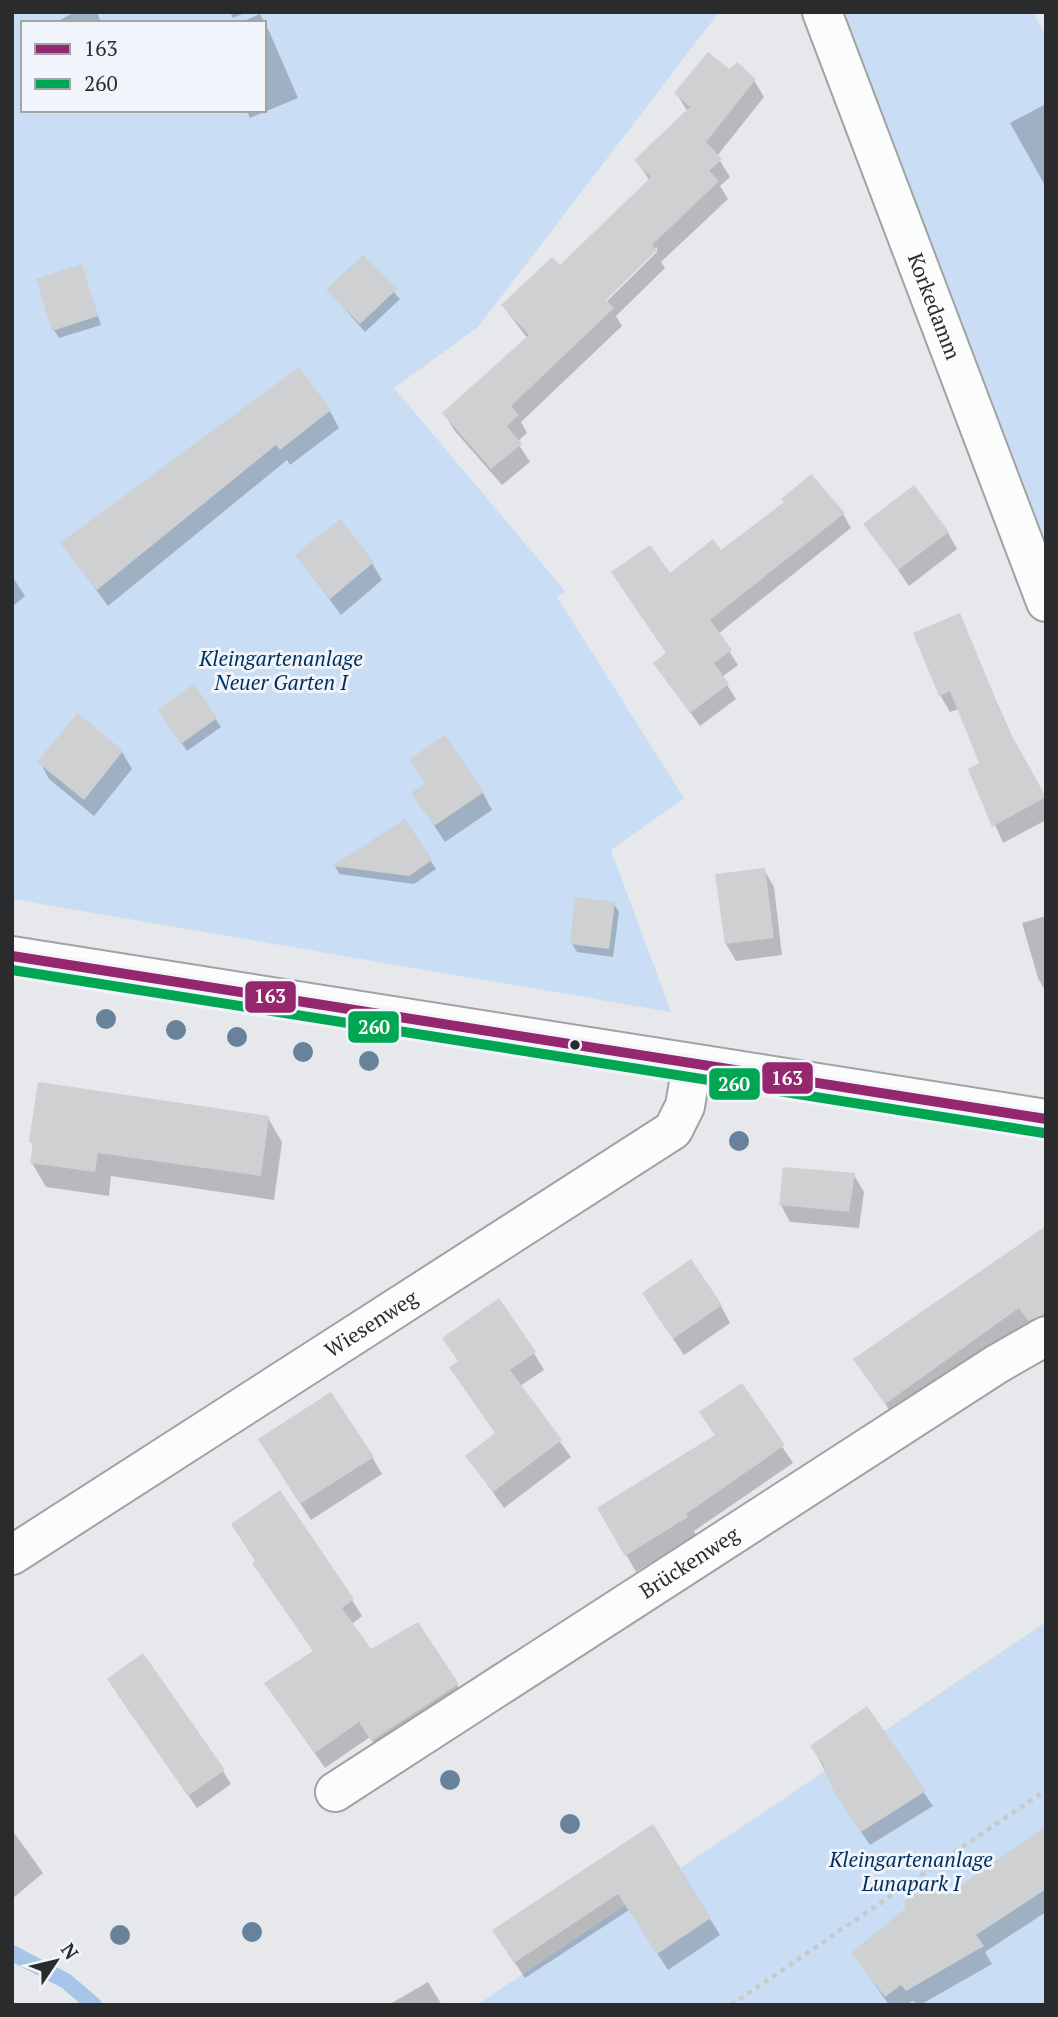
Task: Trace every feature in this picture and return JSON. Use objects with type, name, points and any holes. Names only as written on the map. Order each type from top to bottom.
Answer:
[{"type":"main road","name":"Korkedamm","points":[[822,12],[1046,602]]},
{"type":"main road","points":[[12,956],[1046,1119]]},
{"type":"main road","name":"Wiesenweg","points":[[12,1555],[673,1130],[685,1106],[692,1065]]},
{"type":"main road","name":"Brückenweg","points":[[335,1792],[985,1371],[1046,1336]]},
{"type":"path","points":[[731,2005],[1046,1790]]},
{"type":"green space","name":"Kleingartenanlage Neuer Garten I","points":[[12,12],[719,12],[478,327],[394,388],[565,591],[557,597],[684,798],[611,850],[671,1012],[12,899]]},
{"type":"green space","points":[[844,12],[1032,12],[1046,35],[1046,542]]},
{"type":"green space","name":"Kleingartenanlage Lunapark I","points":[[1046,1622],[1046,2005],[477,2005]]},
{"type":"building","points":[[708,52],[729,69],[737,62],[756,79],[706,142],[722,159],[709,171],[719,181],[652,245],[657,250],[606,300],[614,308],[511,406],[519,415],[507,426],[522,444],[491,469],[442,413],[529,335],[501,305],[552,257],[560,265],[651,177],[634,160],[690,107],[674,93]]},
{"type":"building","points":[[363,255],[397,289],[360,324],[326,290]]},
{"type":"building","points":[[82,264],[98,316],[52,331],[36,279]]},
{"type":"building","points":[[299,367],[331,410],[280,450],[276,445],[97,590],[60,543]]},
{"type":"building","points":[[811,474],[845,513],[710,620],[732,650],[714,663],[729,684],[690,713],[653,663],[666,653],[611,572],[650,545],[670,573],[713,539],[721,550],[784,502],[781,499]]},
{"type":"building","points":[[914,485],[949,532],[898,570],[863,524]]},
{"type":"building","points":[[340,519],[374,562],[330,599],[295,555]]},
{"type":"building","points":[[960,613],[1007,727],[1046,797],[992,827],[968,769],[979,763],[950,691],[939,696],[913,633]]},
{"type":"building","points":[[194,684],[217,718],[181,744],[158,710]]},
{"type":"building","points":[[78,713],[123,751],[84,800],[37,762]]},
{"type":"building","points":[[445,735],[484,792],[434,826],[411,793],[426,783],[409,760]]},
{"type":"building","points":[[405,819],[432,860],[409,876],[332,866]]},
{"type":"building","points":[[765,868],[774,938],[725,944],[715,874]]},
{"type":"building","points":[[575,897],[615,902],[609,949],[570,944]]},
{"type":"building","points":[[38,1082],[269,1116],[261,1176],[98,1153],[95,1172],[30,1163],[33,1143],[29,1142]]},
{"type":"building","points":[[783,1167],[855,1173],[849,1212],[779,1205]]},
{"type":"building","points":[[1046,1226],[1046,1314],[1028,1321],[1019,1308],[885,1404],[853,1359]]},
{"type":"building","points":[[691,1259],[722,1305],[673,1339],[642,1293]]},
{"type":"building","points":[[499,1298],[536,1352],[510,1370],[562,1440],[493,1492],[465,1456],[495,1433],[449,1367],[458,1361],[442,1338]]},
{"type":"building","points":[[742,1383],[785,1445],[686,1514],[688,1517],[625,1556],[597,1508],[715,1435],[699,1412]]},
{"type":"building","points":[[331,1392],[374,1457],[300,1504],[258,1439]]},
{"type":"building","points":[[280,1490],[354,1599],[342,1608],[371,1649],[418,1622],[459,1684],[371,1741],[359,1722],[315,1753],[264,1683],[313,1651],[252,1563],[255,1561],[231,1524]]},
{"type":"building","points":[[143,1653],[225,1770],[188,1796],[107,1679]]},
{"type":"building","points":[[867,1706],[926,1791],[861,1832],[833,1790],[823,1764],[810,1746]]},
{"type":"building","points":[[653,1824],[711,1918],[657,1954],[618,1894],[514,1963],[492,1930]]},
{"type":"building","points":[[1046,1826],[1046,1889],[976,1935],[984,1946],[906,1991],[901,1985],[885,1997],[851,1953],[906,1908],[903,1902],[933,1881],[945,1896]]},
{"type":"waterway","points":[[12,1953],[66,1981],[94,2005]]},
{"type":"transit line","name":"163","points":[[12,956],[1046,1119]]},
{"type":"transit line","name":"260","points":[[12,970],[1044,1133]]}]
